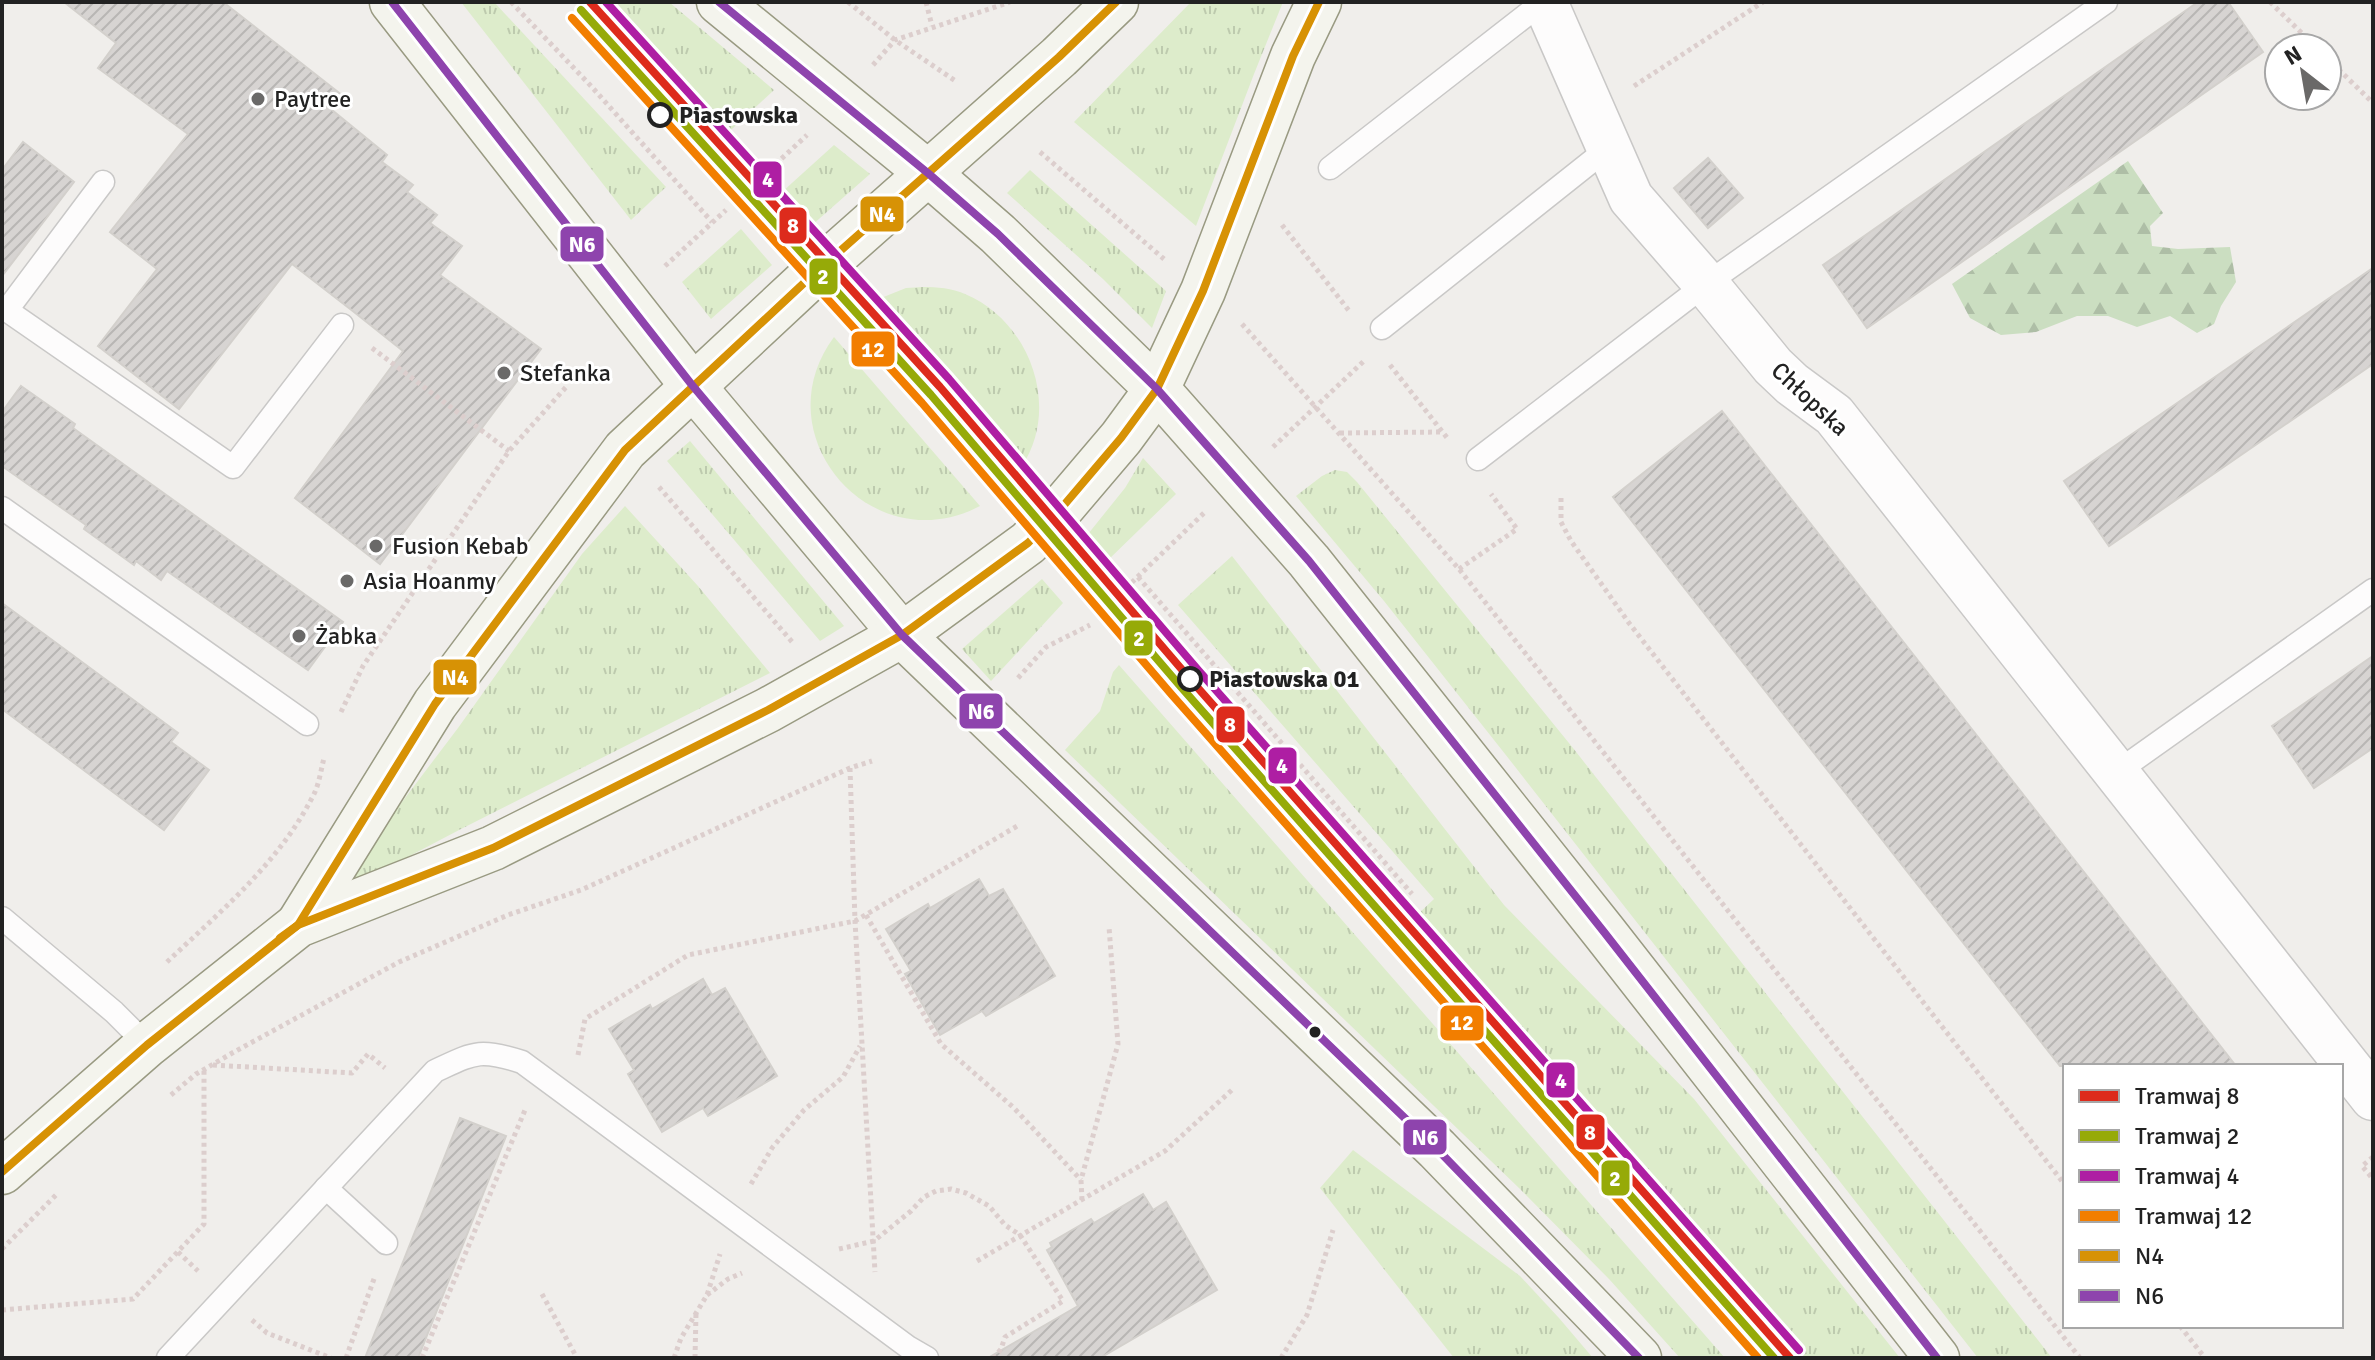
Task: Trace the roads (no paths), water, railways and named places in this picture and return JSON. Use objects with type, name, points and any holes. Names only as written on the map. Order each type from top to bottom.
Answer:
[{"type":"main road","points":[[392,2],[692,385],[902,635],[1426,1139],[1639,1358]]},
{"type":"main road","points":[[719,2],[998,234],[1157,389],[1309,561],[1937,1358]]},
{"type":"main road","points":[[298,925],[435,704],[625,450],[692,385],[1059,57],[1116,2]]},
{"type":"main road","points":[[2,1172],[147,1045],[298,925],[493,848],[768,710],[902,635],[1028,543],[1121,438],[1157,389],[1203,291],[1293,56],[1319,2]]},
{"type":"street","name":"Chłopska","points":[[1544,2],[1631,198],[1773,366],[1834,415],[2373,1098]]},
{"type":"lane","points":[[1330,168],[1544,2]]},
{"type":"lane","points":[[1478,459],[1706,284],[2106,2]]},
{"type":"lane","points":[[1382,328],[1607,149]]},
{"type":"lane","points":[[103,182],[5,309],[233,467],[342,325]]},
{"type":"lane","points":[[2,508],[307,724]]},
{"type":"lane","points":[[2117,772],[2373,590]]},
{"type":"lane","points":[[2,918],[114,1012],[147,1045]]},
{"type":"lane","points":[[168,1358],[435,1071],[469,1055],[494,1052],[522,1062],[927,1358]]},
{"type":"lane","points":[[326,1188],[386,1243]]},
{"type":"tram line","name":"8","points":[[590,2],[940,387],[1190,679],[1790,1358]]},
{"type":"tram line","name":"4","points":[[606,2],[949,379],[1199,671],[1799,1350]]},
{"type":"tram line","name":"2","points":[[581,10],[931,395],[1181,687],[1774,1358]]},
{"type":"tram line","name":"12","points":[[572,18],[922,403],[1172,695],[1758,1358]]},
{"type":"place","name":"Paytree","points":[[258,99]]},
{"type":"place","name":"Piastowska","points":[[660,115]]},
{"type":"place","name":"Stefanka","points":[[504,373]]},
{"type":"place","name":"Fusion Kebab","points":[[376,546]]},
{"type":"place","name":"Asia Hoanmy","points":[[347,581]]},
{"type":"place","name":"Żabka","points":[[299,636]]},
{"type":"place","name":"Piastowska 01","points":[[1190,679]]}]
